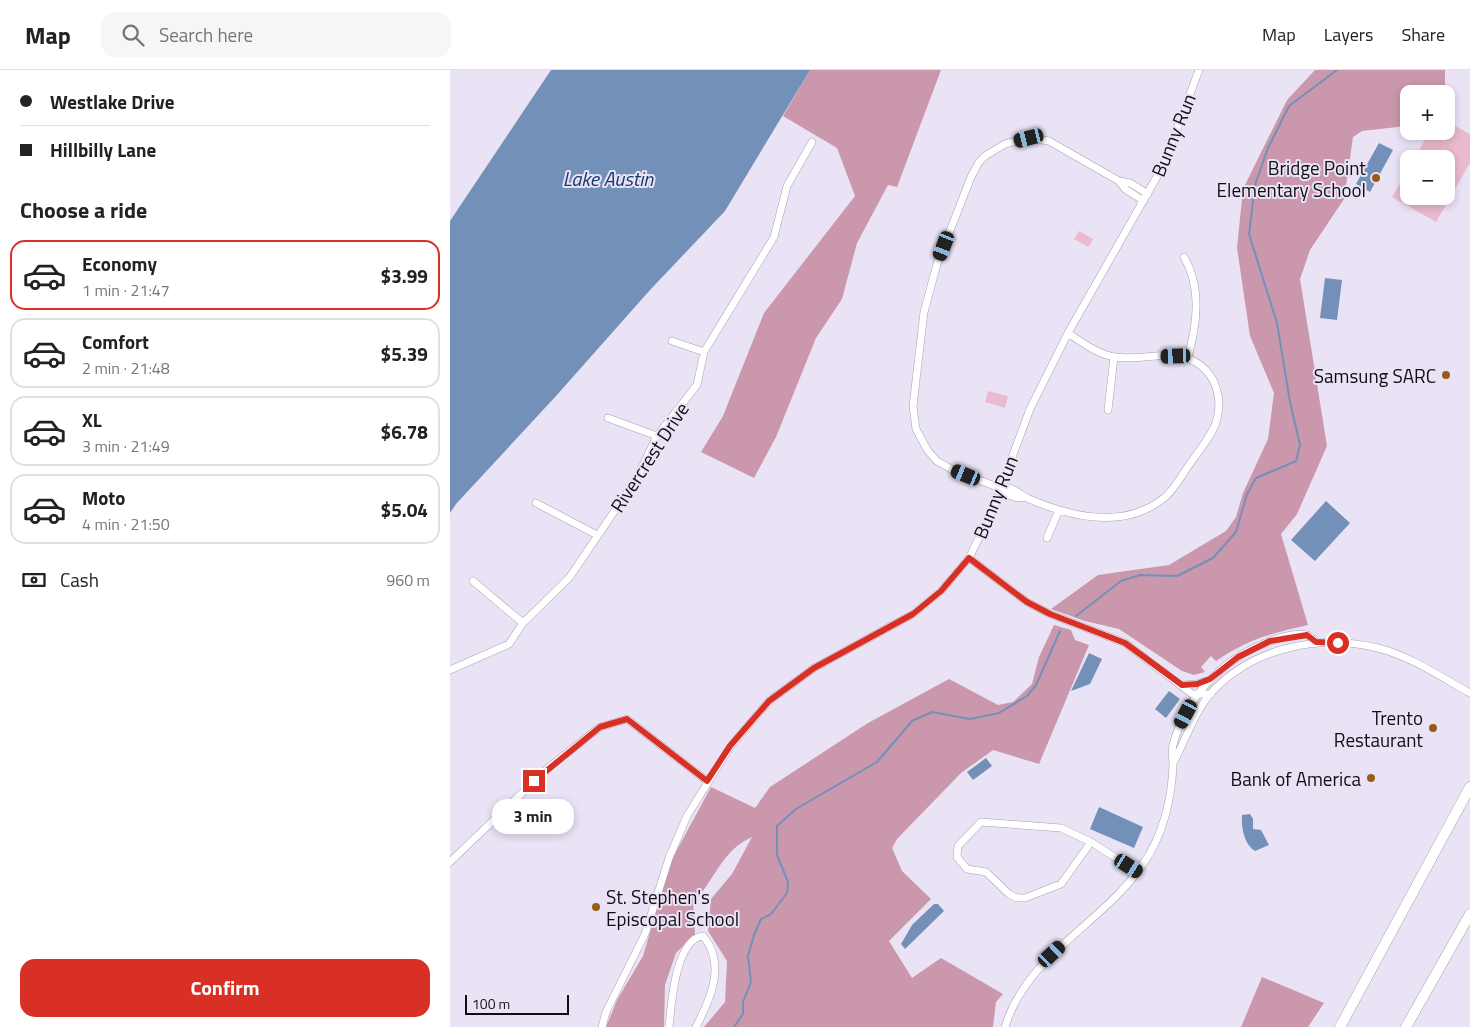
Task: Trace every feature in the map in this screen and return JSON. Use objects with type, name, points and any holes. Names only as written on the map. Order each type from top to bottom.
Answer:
[{"type":"highway","points":[[1340,1027],[1470,787]]},
{"type":"highway","points":[[1406,1027],[1470,914]]},
{"type":"street","name":"Bunny Run","points":[[602,1027],[606,1012],[645,934],[669,858],[687,816],[730,746],[769,701],[814,668],[913,614],[941,591],[969,558],[992,511],[1030,409],[1068,333],[1146,197],[1175,137],[1199,70]]},
{"type":"street","points":[[1068,333],[1099,353],[1114,357],[1188,357],[1211,376],[1218,391],[1219,414],[1216,423],[1165,497],[1137,514],[1117,518],[1090,517],[1060,510],[1025,497],[1020,492],[979,481],[937,461],[928,452],[916,429],[913,406],[928,293],[971,177],[985,156],[1005,144],[1029,138],[1049,141],[1118,181],[1125,189],[1146,197]]},
{"type":"street","name":"Rivercrest Drive","points":[[450,670],[509,644],[523,623],[569,578],[637,478],[657,436],[697,385],[704,352],[774,237],[787,186],[812,142]]},
{"type":"street","points":[[1184,257],[1192,271],[1196,308],[1195,331],[1188,357]]},
{"type":"street","points":[[672,341],[704,352]]},
{"type":"street","points":[[1108,410],[1114,357]]},
{"type":"street","points":[[608,418],[657,436]]},
{"type":"street","points":[[536,503],[597,535]]},
{"type":"street","points":[[1047,538],[1060,510]]},
{"type":"street","points":[[969,558],[1027,602],[1050,614],[1125,643],[1182,685],[1186,690],[1197,696],[1211,694]]},
{"type":"street","points":[[472,581],[523,623]]},
{"type":"street","points":[[1005,1027],[1021,991],[1041,964],[1138,872],[1153,849],[1168,807],[1173,745],[1181,724],[1197,696],[1210,679],[1238,657],[1270,641],[1307,635],[1316,642]]},
{"type":"street","points":[[1173,763],[1192,722],[1211,694],[1234,672],[1256,658],[1316,642],[1379,648],[1409,660],[1470,693]]},
{"type":"street","points":[[1182,685],[1197,684],[1210,679]]},
{"type":"street","points":[[450,862],[548,768],[600,727],[627,719],[707,781]]},
{"type":"street","points":[[1091,842],[1060,884],[1025,898],[1017,898],[1009,894],[986,872],[967,869],[957,857],[958,846],[981,822],[1061,828],[1091,842],[1138,872]]},
{"type":"street","points":[[669,1027],[669,1009],[680,961],[689,945],[700,936],[703,936],[713,957],[716,974],[712,990],[696,1027]]},
{"type":"shaded area","points":[[810,70],[941,70],[897,187],[888,185],[857,243],[842,299],[816,338],[776,437],[754,478],[701,452],[723,416],[764,313],[855,196],[837,148],[783,116]]},
{"type":"shaded area","points":[[1315,70],[1445,70],[1445,85],[1400,85],[1400,127],[1362,131],[1353,137],[1344,199],[1310,250],[1300,279],[1327,446],[1297,514],[1281,534],[1308,625],[1260,638],[1239,647],[1216,661],[1211,656],[1201,667],[1205,672],[1194,675],[1182,671],[1119,629],[1085,621],[1051,609],[1098,575],[1169,565],[1226,531],[1236,517],[1243,493],[1268,439],[1274,393],[1250,336],[1237,248],[1243,189],[1287,100]]},
{"type":"shaded area","points":[[1455,126],[1470,134],[1470,163],[1455,189],[1455,150],[1419,150],[1425,140],[1455,140]]},
{"type":"shaded area","points":[[1400,183],[1400,202],[1392,197]]},
{"type":"shaded area","points":[[1406,205],[1446,205],[1436,222]]},
{"type":"shaded area","points":[[1079,231],[1093,239],[1089,247],[1074,239]]},
{"type":"shaded area","points":[[988,391],[1008,396],[1005,408],[985,402]]},
{"type":"shaded area","points":[[1054,625],[1071,630],[1075,640],[1089,645],[1039,764],[993,750],[961,773],[897,839],[892,848],[902,871],[931,899],[889,941],[912,978],[941,958],[1003,994],[996,1002],[993,1027],[704,1027],[725,1002],[727,961],[708,931],[711,899],[732,874],[752,837],[733,850],[693,903],[695,934],[676,953],[665,985],[664,1027],[606,1027],[617,1000],[643,956],[672,859],[711,787],[755,808],[770,787],[868,723],[949,679],[998,705],[1013,702],[1032,684],[1039,657]]},
{"type":"shaded area","points":[[1262,977],[1324,1003],[1308,1027],[1241,1027]]},
{"type":"water","name":"Lake Austin","points":[[551,70],[810,70],[725,211],[650,290],[556,396],[456,504],[450,513],[450,221]]},
{"type":"water","points":[[1379,143],[1393,150],[1370,192],[1356,184]]},
{"type":"water","points":[[1325,278],[1342,280],[1337,320],[1320,318]]},
{"type":"water","points":[[1326,501],[1350,523],[1315,561],[1291,540]]},
{"type":"water","points":[[1089,653],[1102,659],[1090,684],[1071,691]]},
{"type":"water","points":[[1169,691],[1180,699],[1166,718],[1155,709]]},
{"type":"water","points":[[986,758],[992,766],[973,780],[967,772]]},
{"type":"water","points":[[1099,807],[1143,827],[1134,848],[1090,829]]},
{"type":"water","points":[[1250,814],[1253,819],[1253,829],[1261,830],[1269,845],[1255,851],[1246,840],[1242,825],[1242,815]]},
{"type":"water","points":[[934,904],[938,904],[944,911],[905,949],[901,944],[912,925]]},
{"type":"waterway","points":[[1076,616],[1121,581],[1140,575],[1177,576],[1213,558],[1236,532],[1247,494],[1256,478],[1296,461],[1300,445],[1290,402],[1277,323],[1249,234],[1255,185],[1268,148],[1289,106],[1337,70]]},
{"type":"waterway","points":[[734,1027],[743,1014],[743,1002],[751,982],[748,956],[754,935],[761,919],[771,914],[787,893],[788,882],[777,855],[777,826],[796,809],[877,762],[912,721],[932,712],[970,719],[999,713],[1027,696],[1036,685],[1060,631]]},
{"type":"place","name":"Bridge Point Elementary School","points":[[1376,178]]},
{"type":"place","name":"Samsung SARC","points":[[1446,375]]},
{"type":"place","name":"Trento Restaurant","points":[[1433,728]]},
{"type":"place","name":"Bank of America","points":[[1371,778]]},
{"type":"place","name":"St. Stephen's Episcopal School","points":[[596,907]]},
{"type":"route","points":[[534,781],[600,727],[627,719],[707,781],[730,746],[769,701],[814,668],[913,614],[941,591],[969,558],[1027,602],[1050,614],[1125,643],[1182,685],[1197,684],[1210,679],[1238,657],[1270,641],[1307,635],[1316,642],[1338,643]]}]
